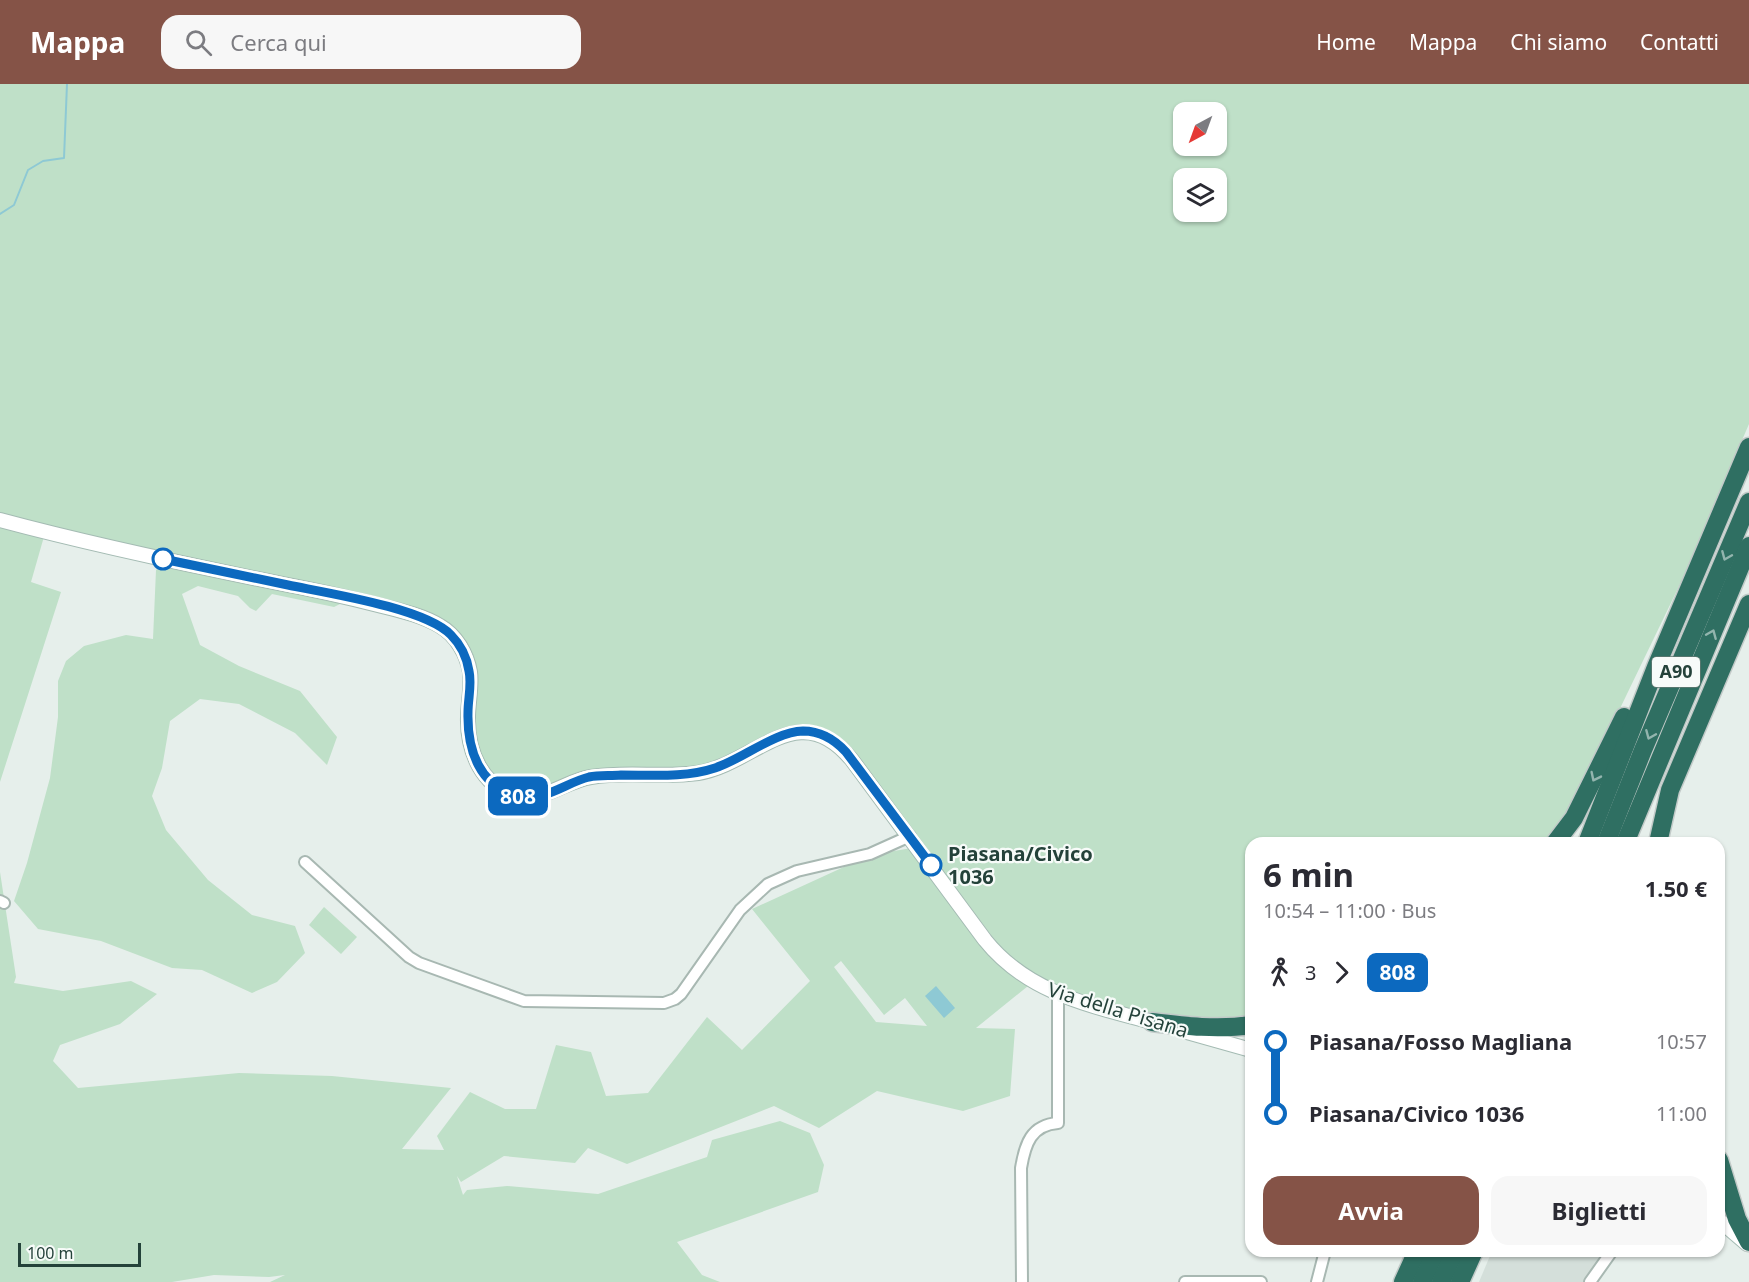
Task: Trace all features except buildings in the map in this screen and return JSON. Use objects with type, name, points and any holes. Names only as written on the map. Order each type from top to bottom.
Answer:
[{"type":"highway","points":[[1589,837],[1703,554],[1749,447]]},
{"type":"highway","name":"A90","points":[[1608,837],[1749,502]]},
{"type":"highway","name":"A90","points":[[1628,837],[1749,546]]},
{"type":"highway","points":[[1561,837],[1579,810],[1703,554]]},
{"type":"highway","points":[[1660,837],[1662,818],[1670,790],[1749,604]]},
{"type":"highway","points":[[1152,1022],[1197,1027],[1245,1025]]},
{"type":"highway","points":[[1725,1180],[1737,1219],[1749,1244]]},
{"type":"highway","points":[[1403,1282],[1414,1257]]},
{"type":"highway","points":[[1422,1282],[1433,1257]]},
{"type":"highway","points":[[1441,1282],[1452,1257]]},
{"type":"highway","points":[[1460,1282],[1471,1257]]},
{"type":"main road","name":"Via della Pisana","points":[[0,520],[89,543],[362,601],[413,614],[439,625],[459,644],[469,668],[468,730],[475,760],[491,782],[510,794],[524,797],[540,796],[595,776],[701,772],[728,763],[785,735],[808,732],[824,735],[842,747],[997,954],[1022,976],[1058,994],[1245,1048]]},
{"type":"main road","points":[[1725,1225],[1749,1244]]},
{"type":"street","points":[[305,862],[409,957],[419,963],[524,1001],[664,1003],[675,999],[683,992],[736,915],[768,884],[797,871],[870,854],[910,836]]},
{"type":"street","points":[[1022,1282],[1021,1167],[1024,1151],[1027,1142],[1041,1126],[1058,1123],[1058,994]]},
{"type":"street","points":[[1317,1282],[1323,1257]]},
{"type":"street","points":[[1590,1282],[1608,1257]]},
{"type":"street","points":[[1185,1282],[1261,1282]]},
{"type":"shaded area","points":[[1489,1257],[1601,1257],[1583,1282],[1479,1282]]},
{"type":"green space","points":[[0,84],[1749,84],[1749,424],[1682,580],[1571,810],[1548,837],[1245,837],[1245,1018],[1222,1024],[1159,1018],[1047,984],[1010,960],[859,760],[829,731],[808,726],[787,729],[700,767],[590,771],[539,791],[517,791],[496,780],[481,761],[472,732],[461,639],[384,600],[47,526],[31,582],[61,592],[0,782]]},
{"type":"green space","points":[[163,564],[344,602],[334,607],[272,594],[256,611],[238,596],[198,586],[182,594],[200,645],[239,666],[300,691],[337,737],[327,765],[295,733],[239,704],[200,699],[170,721],[162,768],[152,796],[166,830],[208,880],[252,915],[295,926],[305,953],[277,982],[252,993],[202,970],[172,968],[101,941],[38,929],[14,901],[27,863],[50,778],[58,717],[58,681],[66,661],[84,646],[126,635],[153,639],[156,570]]},
{"type":"green space","points":[[918,847],[1028,986],[976,1028],[1015,1029],[1010,1096],[963,1111],[877,1091],[819,1128],[774,1106],[627,1164],[588,1148],[575,1163],[504,1156],[461,1182],[457,1176],[463,1195],[467,1190],[507,1186],[598,1194],[707,1157],[712,1140],[780,1121],[810,1133],[824,1165],[818,1192],[677,1242],[702,1275],[720,1282],[270,1282],[285,1275],[269,1277],[214,1275],[172,1282],[0,1282],[0,872],[16,977],[14,983],[63,991],[131,981],[157,994],[120,1024],[60,1045],[53,1061],[78,1088],[239,1073],[332,1076],[451,1088],[402,1149],[444,1150],[437,1136],[470,1092],[505,1109],[536,1109],[556,1045],[591,1052],[606,1096],[648,1093],[707,1017],[742,1050],[810,981],[752,909],[870,855]],"holes":[[[841,961],[884,1015],[905,998],[927,1026],[876,1022],[834,967]]]},
{"type":"green space","points":[[324,907],[357,937],[341,954],[309,925]]},
{"type":"water","points":[[936,986],[955,1008],[944,1018],[925,996]]},
{"type":"waterway","points":[[0,214],[14,205],[28,170],[43,161],[64,158],[67,84]]},
{"type":"bus line","name":"808","points":[[163,559],[388,607],[413,614],[443,628],[459,644],[469,668],[468,730],[473,754],[488,780],[506,792],[518,796],[534,797],[592,777],[701,772],[728,763],[785,735],[794,732],[815,732],[839,744],[846,752],[931,865]]},
{"type":"place","name":"Piasana/Civico 1036","points":[[931,865]]}]
